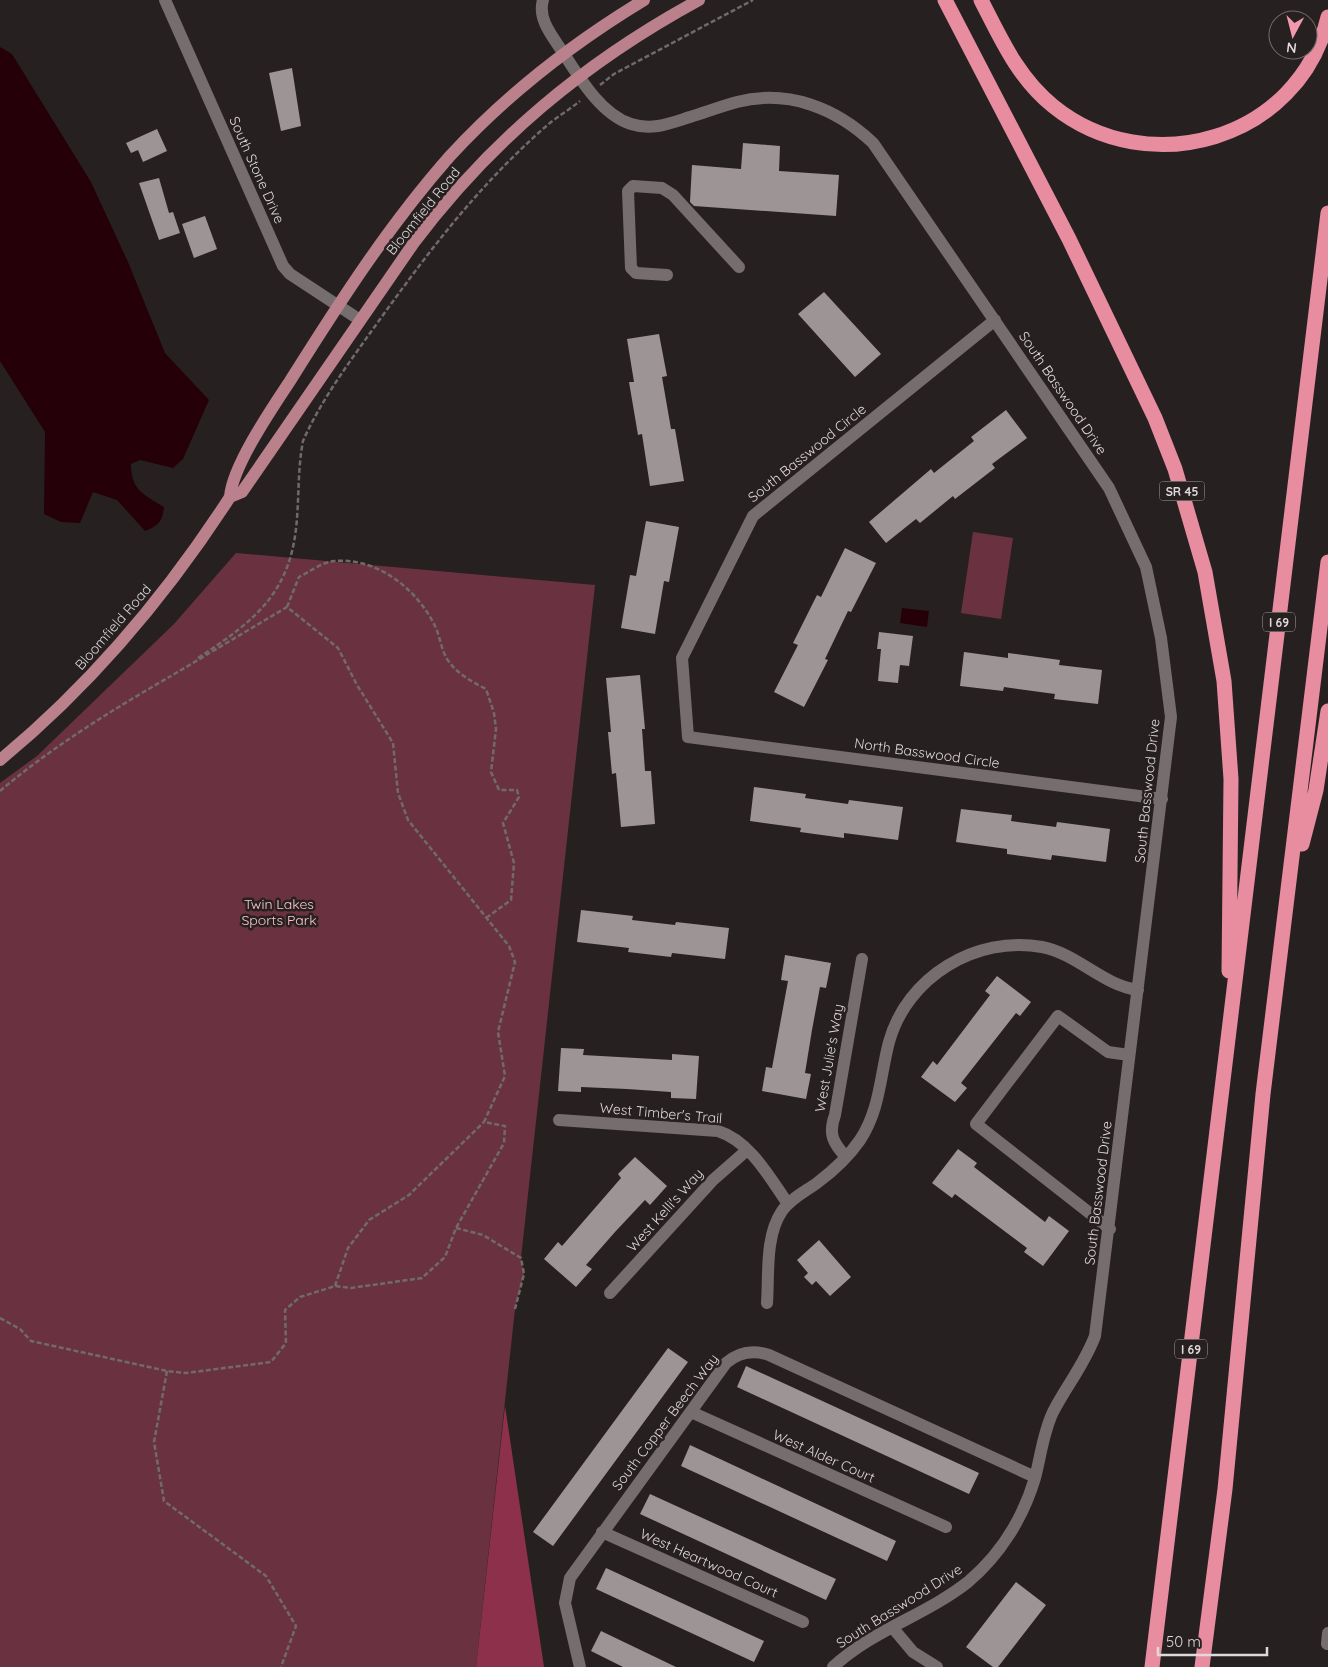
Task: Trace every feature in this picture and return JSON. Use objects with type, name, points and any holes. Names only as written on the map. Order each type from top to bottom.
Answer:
[{"type":"highway","name":"SR 45","points":[[945,0],[1069,239],[1155,418],[1175,469],[1205,572],[1224,681],[1230,779],[1228,900],[1230,1032]]},
{"type":"highway","points":[[981,0],[1017,68],[1034,89],[1054,107],[1078,123],[1105,136],[1135,143],[1162,146],[1189,144],[1215,137],[1242,126],[1266,111],[1286,94],[1303,74],[1317,51],[1328,17]]},
{"type":"highway","name":"I 69","points":[[1152,1667],[1328,213]]},
{"type":"highway","points":[[1202,1667],[1225,1489],[1263,1094],[1328,562]]},
{"type":"highway","points":[[1286,908],[1316,790],[1328,711]]},
{"type":"main road","name":"Bloomfield Road","points":[[0,760],[47,721],[116,649],[178,575],[230,497],[231,485],[251,446],[338,306],[403,214],[451,156],[508,99],[588,35],[644,0]]},
{"type":"main road","name":"Bloomfield Road","points":[[230,497],[242,492],[360,320],[419,237],[456,190],[522,124],[579,77],[641,33],[699,0]]},
{"type":"street","name":"South Stone Drive","points":[[165,0],[283,266],[290,274],[360,320]]},
{"type":"street","name":"South Basswood Drive","points":[[543,0],[542,18],[579,77],[609,112],[625,122],[643,127],[658,127],[738,102],[779,98],[803,102],[843,118],[873,143],[1109,488],[1146,567],[1161,638],[1171,717],[1129,1055],[1110,1229],[1095,1336],[1078,1374],[1054,1412],[1043,1436],[1035,1477],[1014,1527],[977,1573],[957,1590],[862,1644],[833,1667]]},
{"type":"street","points":[[667,275],[636,273],[631,268],[628,191],[633,186],[662,188],[673,195],[739,267]]},
{"type":"street","name":"South Basswood Circle","points":[[688,737],[682,658],[753,516],[995,320]]},
{"type":"street","name":"North Basswood Circle","points":[[688,737],[1162,800]]},
{"type":"street","points":[[767,1303],[773,1231],[778,1218],[788,1204],[820,1181],[846,1157],[859,1141],[873,1115],[889,1043],[900,1016],[925,982],[950,964],[972,954],[996,947],[1015,945],[1043,947],[1075,959],[1120,987],[1138,990]]},
{"type":"street","name":"West Julie's Way","points":[[846,1157],[832,1140],[831,1125],[862,959]]},
{"type":"street","points":[[1110,1229],[976,1124],[1058,1016],[1108,1052],[1129,1055]]},
{"type":"street","name":"West Timber's Trail","points":[[559,1120],[727,1134],[757,1161],[788,1204]]},
{"type":"street","name":"West Kelli's Way","points":[[610,1293],[713,1180],[746,1151]]},
{"type":"street","name":"South Copper Beech Way","points":[[580,1667],[566,1614],[566,1594],[574,1571],[726,1363],[740,1354],[759,1352],[1035,1477]]},
{"type":"street","name":"West Alder Court","points":[[690,1412],[946,1527]]},
{"type":"street","name":"West Heartwood Court","points":[[602,1532],[803,1622]]},
{"type":"street","points":[[892,1627],[913,1652],[937,1667]]},
{"type":"path","points":[[606,80],[753,0]]},
{"type":"path","points":[[172,676],[241,630],[260,612],[274,593],[294,547],[300,457],[303,441],[309,427],[356,353],[431,247],[474,197],[522,148],[546,126],[578,103]]},
{"type":"path","points":[[0,790],[20,774],[132,699],[287,607],[299,577],[333,561],[367,564],[391,576],[411,592],[435,626],[446,658],[462,676],[486,689],[494,713],[496,729],[491,772],[499,790],[518,790],[520,797],[503,823],[514,863],[511,900],[486,918]]},
{"type":"path","points":[[287,607],[338,648],[357,685],[393,744],[398,793],[408,820],[508,946],[515,962],[498,1032],[505,1076],[484,1122],[409,1195],[369,1220],[348,1248],[335,1286]]},
{"type":"path","points":[[0,1318],[20,1329],[31,1341],[167,1371],[186,1373],[270,1362],[286,1343],[285,1310],[300,1297],[335,1286],[351,1288],[422,1278],[445,1257],[456,1228],[504,1143],[505,1126],[484,1122]]},
{"type":"path","points":[[456,1228],[483,1235],[521,1258],[524,1274],[516,1309]]},
{"type":"path","points":[[167,1371],[154,1442],[164,1501],[266,1576],[296,1626],[281,1667]]},
{"type":"green space","points":[[973,532],[1013,538],[1001,619],[961,613]]},
{"type":"green space","name":"Twin Lakes Sports Park","points":[[236,553],[595,585],[521,1258],[524,1274],[515,1309],[476,1667],[0,1667],[0,783],[37,756],[174,624]]},
{"type":"shaded area","points":[[0,47],[12,54],[91,182],[128,262],[165,353],[209,400],[183,459],[173,468],[140,460],[131,464],[133,480],[136,486],[144,495],[164,507],[159,522],[145,531],[117,500],[93,492],[80,523],[61,522],[44,514],[45,432],[0,361]]},
{"type":"shaded area","points":[[902,608],[929,611],[927,627],[900,623]]},
{"type":"shaded area","points":[[505,1406],[544,1667],[476,1667]]},
{"type":"building","points":[[292,68],[301,126],[281,131],[269,73]]},
{"type":"building","points":[[157,129],[167,151],[143,162],[138,150],[131,153],[126,143]]},
{"type":"building","points":[[743,143],[780,146],[779,171],[839,175],[836,216],[694,206],[690,202],[692,165],[741,169]]},
{"type":"building","points":[[159,178],[169,213],[173,212],[180,233],[159,240],[139,183]]},
{"type":"building","points":[[205,216],[217,249],[194,258],[182,224]]},
{"type":"building","points":[[824,292],[881,354],[855,377],[798,314]]},
{"type":"building","points":[[659,334],[667,376],[662,377],[671,429],[675,429],[684,481],[650,486],[642,434],[638,435],[629,382],[634,382],[627,339]]},
{"type":"building","points":[[1006,410],[1027,438],[992,464],[995,468],[955,499],[953,496],[920,523],[916,519],[886,543],[869,522],[931,469],[934,473],[974,441],[971,437]]},
{"type":"building","points":[[646,521],[679,527],[669,582],[664,581],[655,634],[621,628],[630,575],[636,576]]},
{"type":"building","points":[[845,548],[876,563],[851,612],[848,611],[825,659],[828,660],[804,707],[774,692],[798,645],[793,643],[817,595],[821,597]]},
{"type":"building","points":[[879,632],[913,636],[909,666],[900,665],[898,683],[878,681],[881,649],[877,649]]},
{"type":"building","points":[[964,652],[1008,658],[1008,653],[1060,660],[1059,665],[1102,670],[1098,704],[1054,699],[1055,694],[1004,687],[1003,691],[960,686]]},
{"type":"building","points":[[640,675],[645,729],[642,729],[645,771],[651,771],[655,824],[621,827],[616,773],[612,774],[608,732],[611,732],[606,678]]},
{"type":"building","points":[[754,787],[806,794],[805,798],[848,804],[849,800],[903,807],[898,840],[844,833],[844,838],[800,832],[801,828],[750,821]]},
{"type":"building","points":[[961,809],[1012,815],[1011,821],[1056,827],[1057,822],[1110,829],[1106,862],[1052,855],[1051,860],[1007,854],[1007,849],[956,842]]},
{"type":"building","points":[[581,910],[633,916],[632,920],[675,925],[676,922],[729,928],[725,959],[672,953],[671,957],[628,952],[629,948],[577,942]]},
{"type":"building","points":[[785,955],[831,963],[826,988],[820,987],[812,1030],[805,1073],[811,1074],[806,1099],[762,1091],[766,1067],[772,1068],[788,981],[781,980]]},
{"type":"building","points":[[997,976],[1031,1002],[1020,1016],[1016,1013],[961,1083],[967,1088],[955,1102],[921,1077],[933,1061],[937,1065],[990,995],[985,991]]},
{"type":"building","points":[[561,1048],[584,1049],[583,1055],[672,1060],[672,1054],[699,1056],[696,1099],[671,1098],[671,1092],[627,1089],[581,1087],[581,1092],[558,1091]]},
{"type":"building","points":[[958,1149],[977,1163],[974,1167],[1045,1222],[1049,1216],[1069,1231],[1043,1266],[1024,1252],[1027,1248],[955,1194],[952,1198],[932,1183]]},
{"type":"building","points":[[635,1157],[667,1186],[650,1205],[645,1200],[615,1232],[586,1265],[592,1269],[576,1287],[544,1259],[558,1242],[562,1246],[621,1178],[618,1174]]},
{"type":"building","points":[[819,1240],[851,1277],[830,1296],[816,1281],[812,1285],[804,1277],[808,1273],[797,1260]]},
{"type":"building","points":[[668,1348],[688,1362],[553,1546],[533,1532]]},
{"type":"building","points":[[746,1366],[979,1473],[969,1494],[737,1387]]},
{"type":"building","points":[[690,1445],[896,1541],[887,1561],[681,1466]]},
{"type":"building","points":[[650,1494],[836,1579],[826,1600],[640,1514]]},
{"type":"building","points":[[606,1568],[764,1641],[754,1662],[596,1589]]},
{"type":"building","points":[[1016,1582],[1046,1605],[998,1667],[993,1667],[966,1647]]},
{"type":"building","points":[[601,1631],[676,1667],[623,1667],[591,1651]]}]
